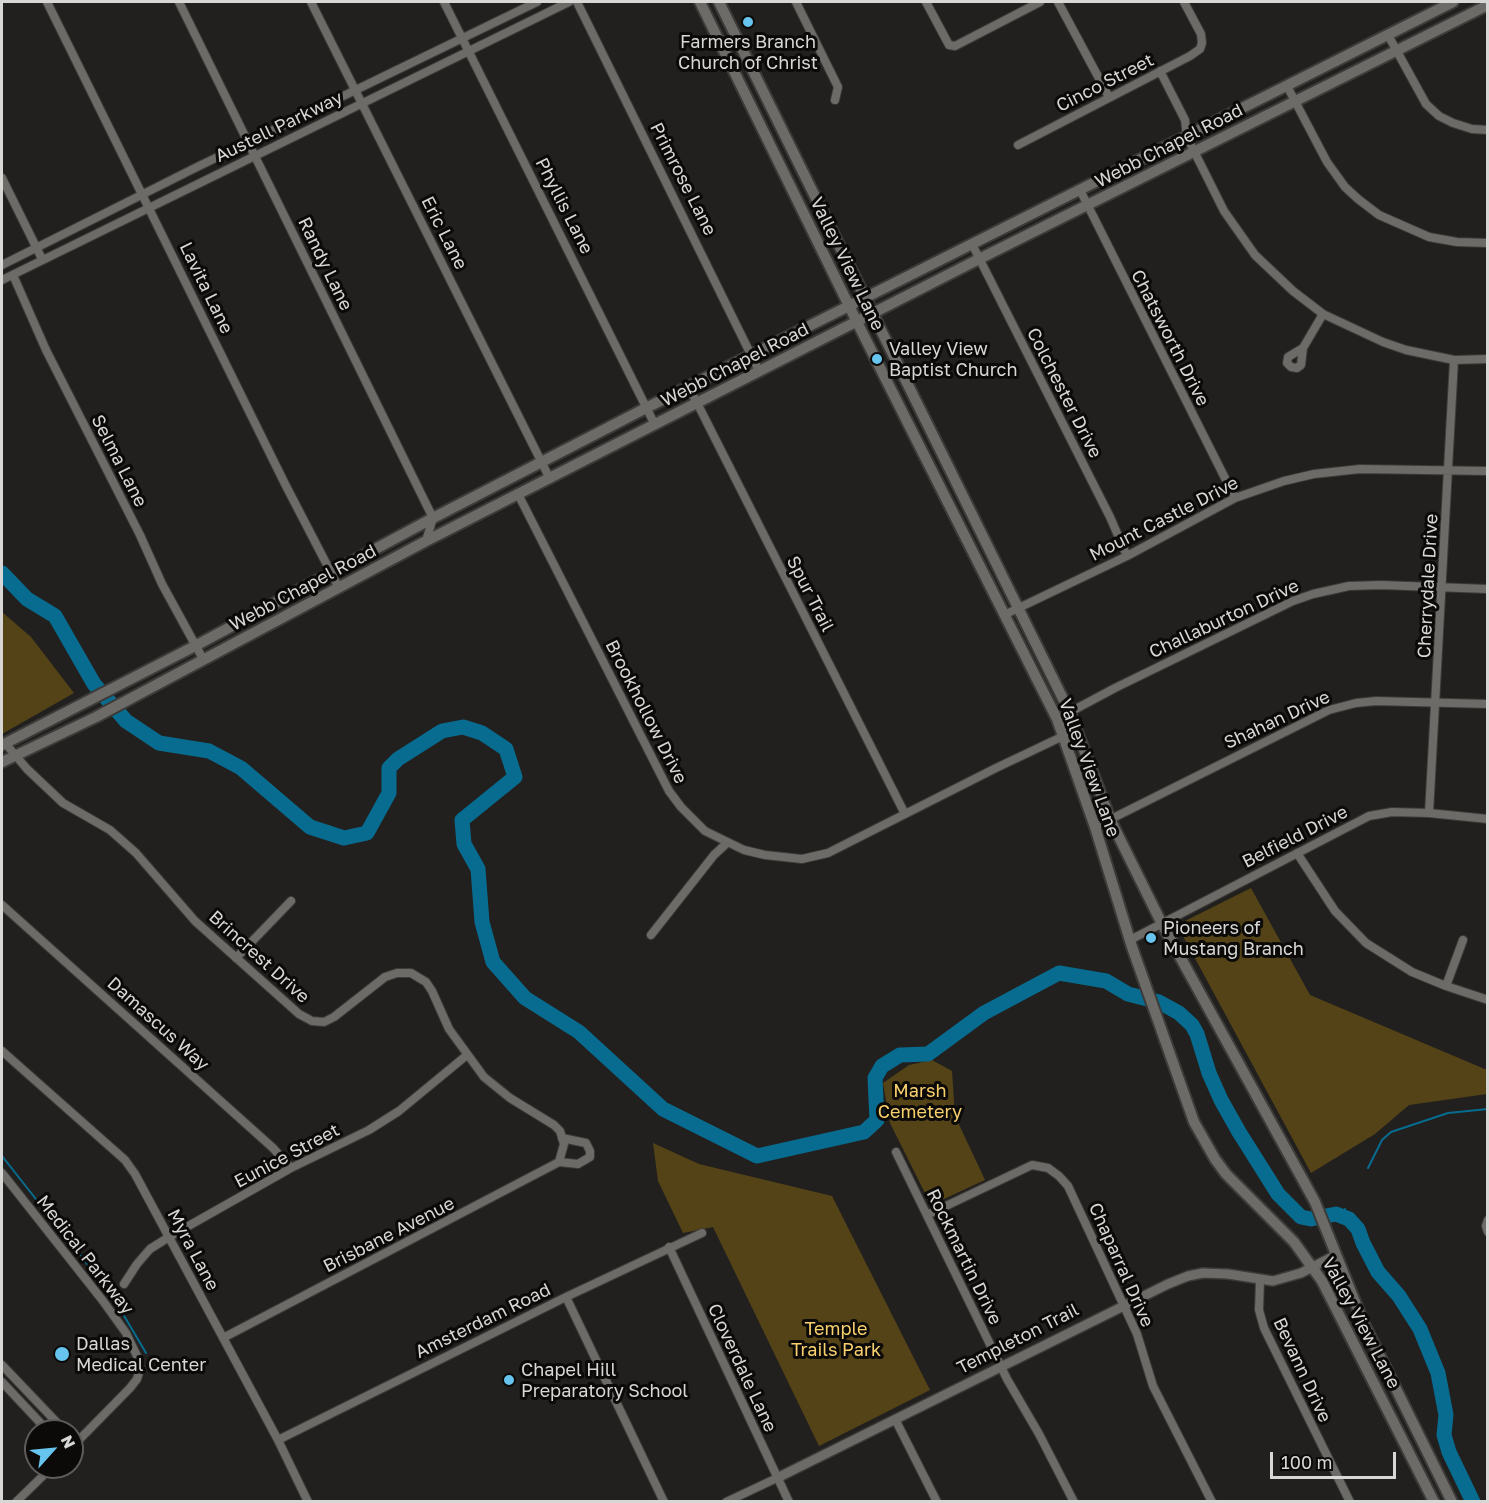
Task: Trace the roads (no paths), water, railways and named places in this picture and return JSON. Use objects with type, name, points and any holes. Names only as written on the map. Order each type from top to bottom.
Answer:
[{"type":"main road","name":"Valley View Lane","points":[[700,2],[849,306],[1057,719],[1191,1115],[1215,1159],[1244,1192],[1281,1228],[1313,1267],[1341,1315],[1434,1502]]},
{"type":"main road","name":"Valley View Lane","points":[[719,2],[1070,712],[1110,819],[1162,924],[1315,1202],[1364,1324],[1452,1502]]},
{"type":"main road","name":"Webb Chapel Road","points":[[3,744],[648,407],[1453,2]]},
{"type":"main road","name":"Webb Chapel Road","points":[[2,762],[96,717],[426,541],[759,371],[1196,152],[1294,100],[1488,5]]},
{"type":"main road","points":[[1432,12],[1441,28]]},
{"type":"main road","points":[[788,178],[802,171]]},
{"type":"street","name":"Lavita Lane","points":[[47,2],[339,588]]},
{"type":"street","name":"Randy Lane","points":[[178,2],[433,518]]},
{"type":"street","name":"Eric Lane","points":[[311,2],[550,479]]},
{"type":"street","name":"Phyllis Lane","points":[[444,2],[655,425]]},
{"type":"street","name":"Austell Parkway","points":[[2,265],[248,142],[537,2]]},
{"type":"street","name":"Austell Parkway","points":[[2,280],[569,2]]},
{"type":"street","name":"Primrose Lane","points":[[577,2],[759,371]]},
{"type":"street","points":[[796,2],[838,87],[836,100]]},
{"type":"street","points":[[926,2],[950,45],[955,46],[1040,2]]},
{"type":"street","points":[[1058,2],[1108,97]]},
{"type":"street","name":"Cinco Street","points":[[1018,145],[1200,49],[1201,34],[1184,2]]},
{"type":"street","points":[[1388,35],[1426,104],[1439,116],[1472,129],[1488,130]]},
{"type":"street","points":[[1160,71],[1185,120],[1187,137],[1224,211],[1255,255],[1293,291],[1323,314],[1383,342],[1406,350],[1454,360],[1488,359]]},
{"type":"street","points":[[1287,86],[1327,162],[1345,187],[1358,199],[1379,215],[1429,237],[1457,242],[1488,243]]},
{"type":"street","points":[[2,178],[42,259]]},
{"type":"street","name":"Chatsworth Drive","points":[[1080,190],[1235,498]]},
{"type":"street","name":"Colchester Drive","points":[[972,244],[1110,517],[1127,556]]},
{"type":"street","name":"Selma Lane","points":[[13,275],[46,350],[203,660]]},
{"type":"street","points":[[1302,348],[1323,314]]},
{"type":"street","name":"Cherrydale Drive","points":[[1429,813],[1454,360]]},
{"type":"street","name":"Spur Trail","points":[[689,387],[905,814]]},
{"type":"street","name":"Mount Castle Drive","points":[[1004,615],[1127,556],[1235,498],[1284,481],[1360,469],[1488,471]]},
{"type":"street","name":"Brookhollow Drive","points":[[518,494],[669,791],[705,831],[727,843],[765,855],[802,859],[841,848],[996,768],[1076,730]]},
{"type":"street","points":[[426,541],[433,518]]},
{"type":"street","name":"Challaburton Drive","points":[[1057,719],[1282,606],[1313,594],[1349,586],[1392,585],[1488,589]]},
{"type":"street","name":"Shahan Drive","points":[[1095,827],[1329,710],[1356,703],[1488,704]]},
{"type":"street","name":"Brincrest Drive","points":[[3,744],[63,803],[110,830],[136,853],[195,921],[299,1014],[312,1021],[324,1022],[334,1017],[385,977],[397,973],[411,973],[426,982],[449,1029],[484,1077],[510,1098],[554,1125],[560,1131],[562,1138]]},
{"type":"street","name":"Belfield Drive","points":[[1130,940],[1369,816],[1392,812],[1488,819]]},
{"type":"street","points":[[651,935],[714,855],[727,843]]},
{"type":"street","points":[[1297,853],[1335,911],[1366,943],[1412,972],[1446,987],[1488,1000]]},
{"type":"street","points":[[236,958],[291,901]]},
{"type":"street","name":"Damascus Way","points":[[2,904],[273,1148],[291,1168]]},
{"type":"street","points":[[1446,987],[1462,940]]},
{"type":"street","name":"Myra Lane","points":[[2,1051],[125,1160],[135,1174],[278,1440],[308,1502]]},
{"type":"street","name":"Eunice Street","points":[[124,1284],[150,1249],[291,1168],[369,1130],[399,1111],[467,1055]]},
{"type":"street","points":[[562,1138],[586,1143],[590,1157],[578,1164],[559,1162],[563,1153],[562,1138]]},
{"type":"street","name":"Rockmartin Drive","points":[[896,1152],[1007,1379],[1074,1502]]},
{"type":"street","name":"Brisbane Avenue","points":[[222,1338],[559,1162]]},
{"type":"street","name":"Chaparral Drive","points":[[927,1215],[1032,1165],[1048,1168],[1068,1186],[1137,1334],[1154,1386],[1212,1502]]},
{"type":"street","name":"Medical Parkway","points":[[2,1173],[103,1300],[126,1333],[137,1356],[140,1369],[137,1379],[84,1432]]},
{"type":"street","points":[[1488,1220],[1486,1226],[1488,1232]]},
{"type":"street","name":"Amsterdam Road","points":[[278,1440],[566,1297],[702,1233]]},
{"type":"street","name":"Cloverdale Lane","points":[[669,1247],[789,1502]]},
{"type":"street","name":"Templeton Trail","points":[[726,1502],[1122,1305],[1188,1276],[1203,1273],[1228,1274],[1274,1281],[1291,1277],[1336,1255]]},
{"type":"street","name":"Bevann Drive","points":[[1260,1280],[1259,1310],[1264,1328],[1350,1502]]},
{"type":"street","points":[[566,1297],[664,1502]]},
{"type":"street","points":[[2,1365],[54,1419]]},
{"type":"street","points":[[2,1382],[37,1419]]},
{"type":"street","points":[[895,1419],[938,1502]]},
{"type":"street","points":[[16,1502],[40,1479]]},
{"type":"waterway","points":[[2,573],[27,599],[55,616],[94,684],[126,721],[159,743],[209,751],[241,768],[310,827],[344,838],[367,833],[389,793],[389,768],[398,759],[442,731],[463,727],[482,733],[506,749],[515,777],[462,820],[464,844],[478,869],[482,922],[493,962],[525,998],[579,1032],[663,1109],[757,1156],[864,1132],[877,1120],[875,1078],[882,1066],[900,1055],[928,1054],[984,1013],[1059,973],[1106,981],[1128,994],[1159,1002],[1179,1013],[1192,1025],[1197,1034],[1209,1073],[1221,1100],[1278,1194],[1301,1217],[1311,1219],[1336,1214],[1349,1219],[1358,1229],[1378,1272],[1399,1296],[1420,1329],[1438,1373],[1446,1415],[1444,1435],[1449,1452],[1473,1502]]},
{"type":"waterway","points":[[1368,1168],[1382,1140],[1391,1132],[1448,1113],[1488,1109]]},
{"type":"waterway","points":[[2,1156],[113,1297],[146,1353]]},
{"type":"waterway","points":[[1342,1216],[1345,1209]]},
{"type":"place","name":"Farmers Branch Church of Christ","points":[[748,22]]},
{"type":"place","name":"Valley View Baptist Church","points":[[877,359]]},
{"type":"place","name":"Pioneers of Mustang Branch","points":[[1151,938]]},
{"type":"place","name":"Dallas Medical Center","points":[[62,1354]]},
{"type":"place","name":"Chapel Hill Preparatory School","points":[[509,1380]]},
{"type":"park label","name":"Marsh Cemetery","points":[[920,1101]]},
{"type":"park label","name":"Temple Trails Park","points":[[836,1339]]}]
